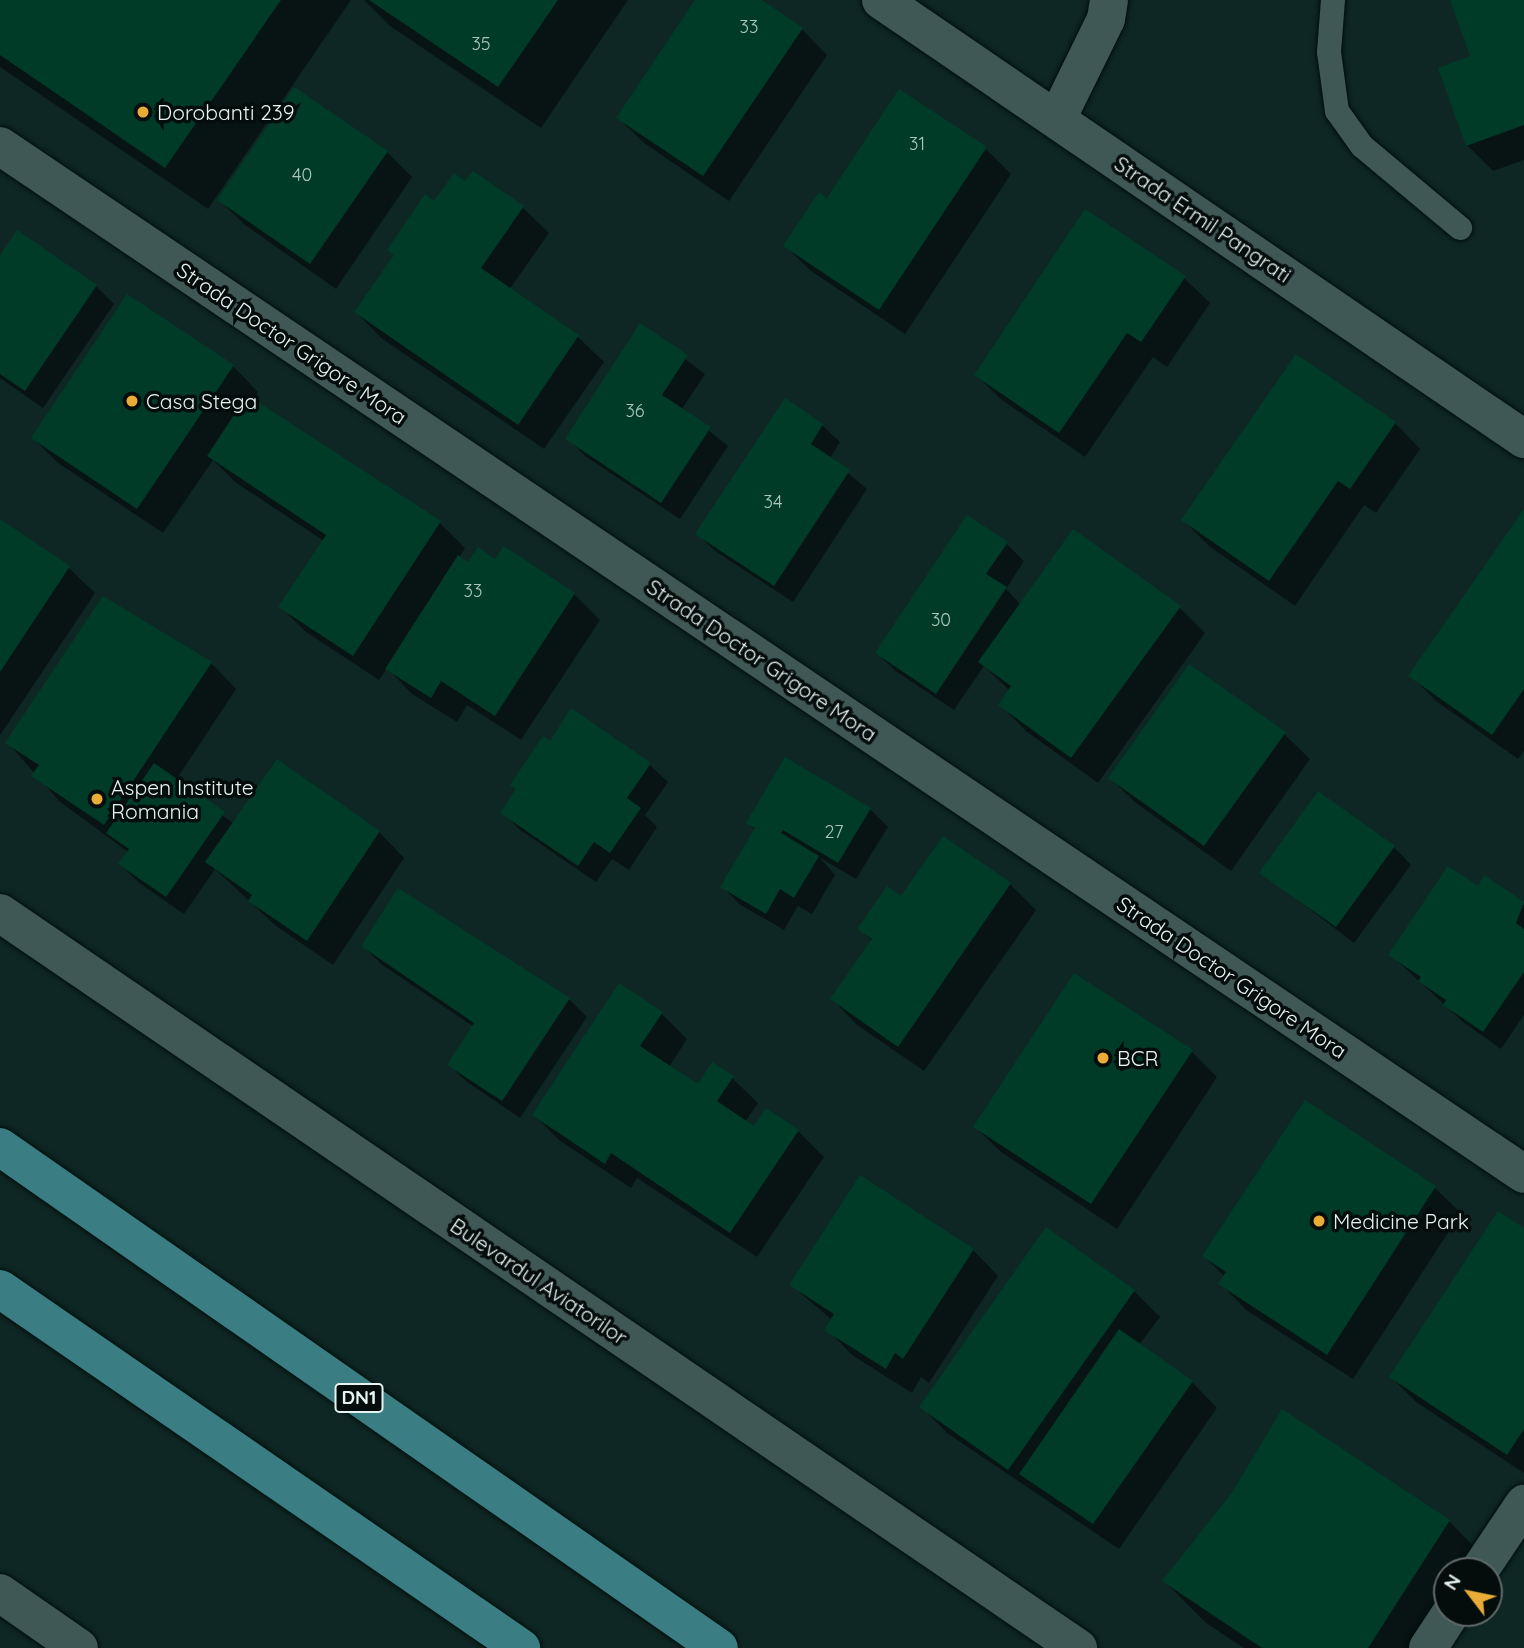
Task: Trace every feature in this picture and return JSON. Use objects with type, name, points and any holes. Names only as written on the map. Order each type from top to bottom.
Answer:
[{"type":"main road","name":"DN1","points":[[0,1147],[719,1648]]},
{"type":"main road","points":[[0,1289],[521,1648]]},
{"type":"street","name":"Strada Ermil Pangrati","points":[[881,0],[1524,439]]},
{"type":"street","points":[[1057,119],[1106,19],[1109,0]]},
{"type":"street","name":"Strada Doctor Grigore Mora","points":[[0,146],[1524,1174]]},
{"type":"street","name":"Bulevardul Aviatorilor","points":[[0,913],[1078,1648]]},
{"type":"street","points":[[1488,1557],[1524,1504]]},
{"type":"street","points":[[0,1593],[79,1648]]},
{"type":"street","points":[[1428,1648],[1442,1627]]},
{"type":"lane","points":[[1333,0],[1329,52],[1337,111],[1362,146],[1460,228]]},
{"type":"building","name":"Dorobanti 239","points":[[0,0],[281,0],[165,168],[0,55]]},
{"type":"building","points":[[369,0],[558,0],[498,87]]},
{"type":"building","points":[[695,0],[762,0],[803,28],[703,176],[616,118]]},
{"type":"building","points":[[1450,0],[1524,0],[1524,125],[1466,146],[1438,68],[1470,56]]},
{"type":"building","points":[[294,87],[388,151],[310,264],[217,200]]},
{"type":"building","points":[[899,89],[987,147],[879,310],[783,246],[819,192],[827,198]]},
{"type":"building","points":[[473,171],[524,206],[481,268],[579,335],[518,425],[354,312],[394,255],[387,250],[425,194],[434,201],[454,173],[465,181]]},
{"type":"building","points":[[1085,209],[1186,276],[1141,342],[1127,333],[1059,433],[974,375]]},
{"type":"building","points":[[17,230],[97,285],[25,391],[0,374],[0,255]]},
{"type":"building","name":"Casa Stega","points":[[127,294],[234,365],[137,509],[31,438]]},
{"type":"building","points":[[640,323],[688,355],[662,395],[711,427],[661,503],[565,439]]},
{"type":"building","points":[[1296,354],[1396,422],[1350,489],[1338,481],[1269,581],[1181,520]]},
{"type":"building","points":[[247,395],[441,521],[353,656],[278,607],[326,535],[207,456]]},
{"type":"building","points":[[785,398],[823,424],[811,444],[850,470],[774,586],[695,534]]},
{"type":"building","points":[[1524,509],[1524,689],[1492,735],[1408,676]]},
{"type":"building","points":[[967,515],[1008,542],[986,574],[1007,587],[936,694],[875,653]]},
{"type":"building","points":[[0,519],[70,566],[0,672]]},
{"type":"building","points":[[1073,529],[1181,606],[1071,758],[998,705],[1011,686],[978,662]]},
{"type":"building","points":[[504,546],[575,593],[495,716],[441,681],[431,698],[385,669],[458,555],[468,562],[478,547],[495,559]]},
{"type":"building","points":[[103,596],[212,662],[104,825],[31,776],[39,765],[5,743]]},
{"type":"building","points":[[1189,664],[1286,732],[1204,846],[1108,778]]},
{"type":"building","points":[[571,708],[651,763],[627,798],[641,808],[610,853],[594,842],[578,866],[500,813],[516,789],[510,785],[543,736],[550,741]]},
{"type":"building","points":[[785,757],[871,808],[838,863],[783,830],[781,833],[819,856],[794,898],[780,889],[766,914],[720,887],[755,828],[746,823]]},
{"type":"building","points":[[277,759],[380,831],[307,941],[248,901],[252,895],[205,862]]},
{"type":"building","points":[[154,763],[225,812],[166,897],[118,864],[129,849],[106,833]]},
{"type":"building","points":[[1318,791],[1395,846],[1336,927],[1259,873]]},
{"type":"building","points":[[943,836],[1011,883],[898,1047],[830,999],[872,939],[857,929],[887,886],[901,896]]},
{"type":"building","points":[[1448,866],[1478,886],[1484,875],[1524,902],[1516,923],[1524,929],[1524,972],[1483,1032],[1443,1005],[1446,1000],[1418,981],[1421,977],[1388,955]]},
{"type":"building","points":[[398,888],[570,998],[502,1101],[447,1065],[474,1023],[361,946]]},
{"type":"building","points":[[1074,973],[1193,1050],[1091,1204],[973,1127]]},
{"type":"building","points":[[619,983],[663,1012],[640,1046],[698,1084],[712,1062],[734,1076],[717,1101],[754,1126],[766,1108],[799,1130],[730,1233],[611,1153],[605,1164],[532,1115]]},
{"type":"building","name":"Medicine Park","points":[[1305,1100],[1436,1186],[1327,1355],[1218,1284],[1226,1272],[1202,1256]]},
{"type":"building","points":[[860,1175],[974,1249],[903,1359],[895,1353],[886,1369],[824,1330],[834,1314],[789,1285]]},
{"type":"building","points":[[1498,1211],[1524,1228],[1524,1429],[1507,1455],[1389,1377]]},
{"type":"building","points":[[1046,1227],[1135,1290],[1008,1470],[919,1407]]},
{"type":"building","points":[[1119,1329],[1193,1381],[1093,1524],[1019,1474]]},
{"type":"building","points":[[1282,1409],[1450,1520],[1368,1648],[1262,1648],[1162,1581],[1231,1494]]},
{"type":"place","name":"Dorobanti 239","points":[[143,112]]},
{"type":"place","name":"Casa Stega","points":[[132,401]]},
{"type":"place","name":"Aspen Institute Romania","points":[[97,799]]},
{"type":"place","name":"BCR","points":[[1103,1058]]},
{"type":"place","name":"Medicine Park","points":[[1319,1221]]}]
